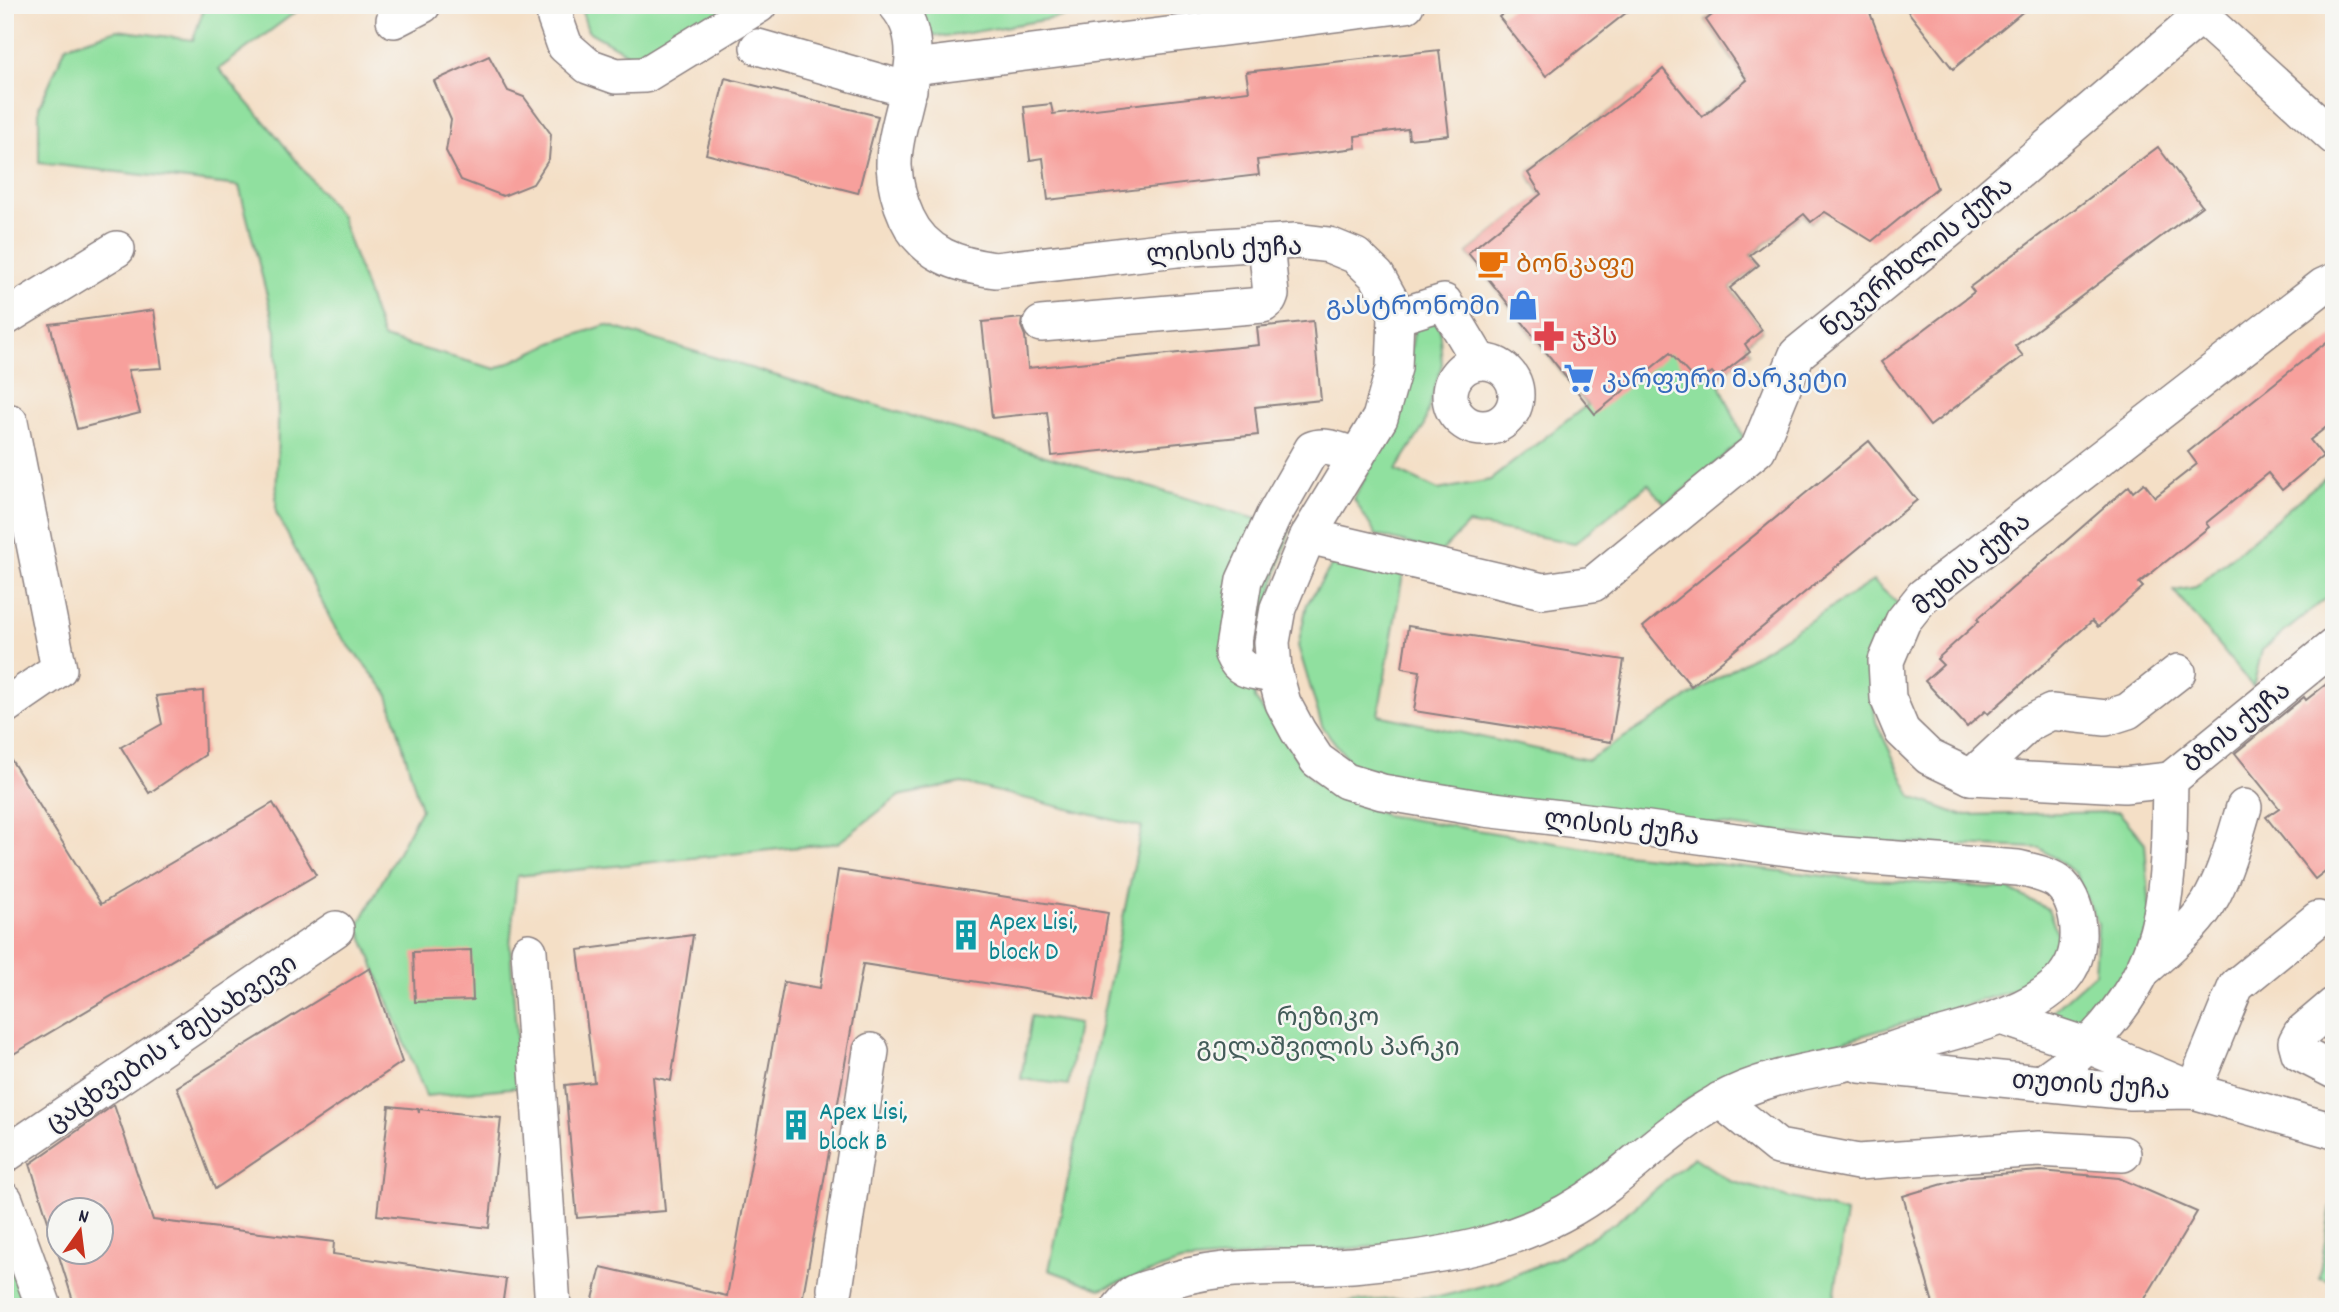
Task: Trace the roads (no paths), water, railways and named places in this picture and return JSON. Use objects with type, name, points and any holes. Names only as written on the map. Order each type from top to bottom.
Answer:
[{"type":"street","points":[[557,5],[555,18],[565,46],[589,66],[617,76],[645,75],[759,5]]},
{"type":"street","name":"ლისის ქუჩა","points":[[895,5],[904,14],[911,40],[911,78],[901,117],[894,166],[901,203],[914,233],[939,254],[966,267],[995,271],[1177,249],[1296,242],[1329,245],[1356,256],[1377,276],[1393,304],[1396,317],[1394,368],[1380,418],[1308,536],[1278,608],[1272,642],[1275,675],[1283,703],[1317,760],[1346,781],[1382,792],[1485,809],[1831,854],[2018,868],[2037,872],[2058,882],[2072,900],[2077,922],[2077,944],[2072,967],[2056,988],[2001,1017],[1843,1064],[1770,1080],[1720,1100],[1664,1137],[1604,1187],[1544,1224],[1478,1248],[1408,1260],[1332,1266],[1238,1268],[1172,1279],[1133,1294],[1121,1307]]},
{"type":"street","points":[[758,47],[911,78],[1406,5]]},
{"type":"street","name":"ნეკერჩხლის ქუჩა","points":[[1308,536],[1543,592],[1593,584],[1758,449],[1797,354],[1970,213],[2205,11],[2334,137]]},
{"type":"street","points":[[1041,324],[1263,305],[1271,295],[1266,243]]},
{"type":"street","points":[[5,318],[117,249]]},
{"type":"street","name":"მუხის ქუჩა","points":[[2170,780],[2124,785],[1971,777],[1930,757],[1902,730],[1888,698],[1886,661],[1903,621],[1923,597],[2330,275]]},
{"type":"street","points":[[1396,317],[1444,302],[1480,362]]},
{"type":"street","points":[[5,706],[59,669],[10,422]]},
{"type":"street","points":[[1275,675],[1242,668],[1236,665],[1232,654],[1244,580],[1273,517],[1312,449],[1319,446],[1329,447],[1357,456]]},
{"type":"street","name":"ბზის ქუჩა","points":[[2170,780],[2334,646]]},
{"type":"street","points":[[1971,777],[2028,724],[2052,712],[2106,718],[2128,711],[2178,672]]},
{"type":"street","points":[[2042,1082],[2070,1064],[2089,1046],[2120,1007],[2142,972],[2160,920],[2164,897],[2169,842],[2170,780]]},
{"type":"street","points":[[2142,972],[2190,926],[2212,898],[2244,807]]},
{"type":"street","points":[[2001,1017],[2089,1046],[2193,1091],[2236,986],[2318,919]]},
{"type":"street","name":"ცაცხვების I შესახვევი","points":[[5,1155],[336,929]]},
{"type":"street","points":[[529,951],[553,1307]]},
{"type":"street","points":[[2334,1005],[2301,1033],[2296,1042],[2299,1053],[2334,1070]]},
{"type":"street","points":[[835,1289],[871,1051]]},
{"type":"street","name":"თუთის ქუჩა","points":[[1843,1064],[2132,1092],[2193,1091],[2334,1131]]},
{"type":"street","points":[[1720,1100],[1778,1147],[1858,1162],[2039,1149],[2123,1154]]},
{"type":"street","points":[[5,1200],[44,1307]]},
{"type":"place","name":"ბონკაფე","points":[[1493,263]]},
{"type":"place","name":"გასტრონომი","points":[[1523,305]]},
{"type":"place","name":"ჯპს","points":[[1549,336]]},
{"type":"place","name":"კარფური მარკეტი","points":[[1579,378]]},
{"type":"place","name":"Apex Lisi, block D","points":[[966,935]]},
{"type":"place","name":"Apex Lisi, block B","points":[[796,1125]]},
{"type":"park label","name":"რეზიკო გელაშვილის პარკი","points":[[1328,1031]]}]
